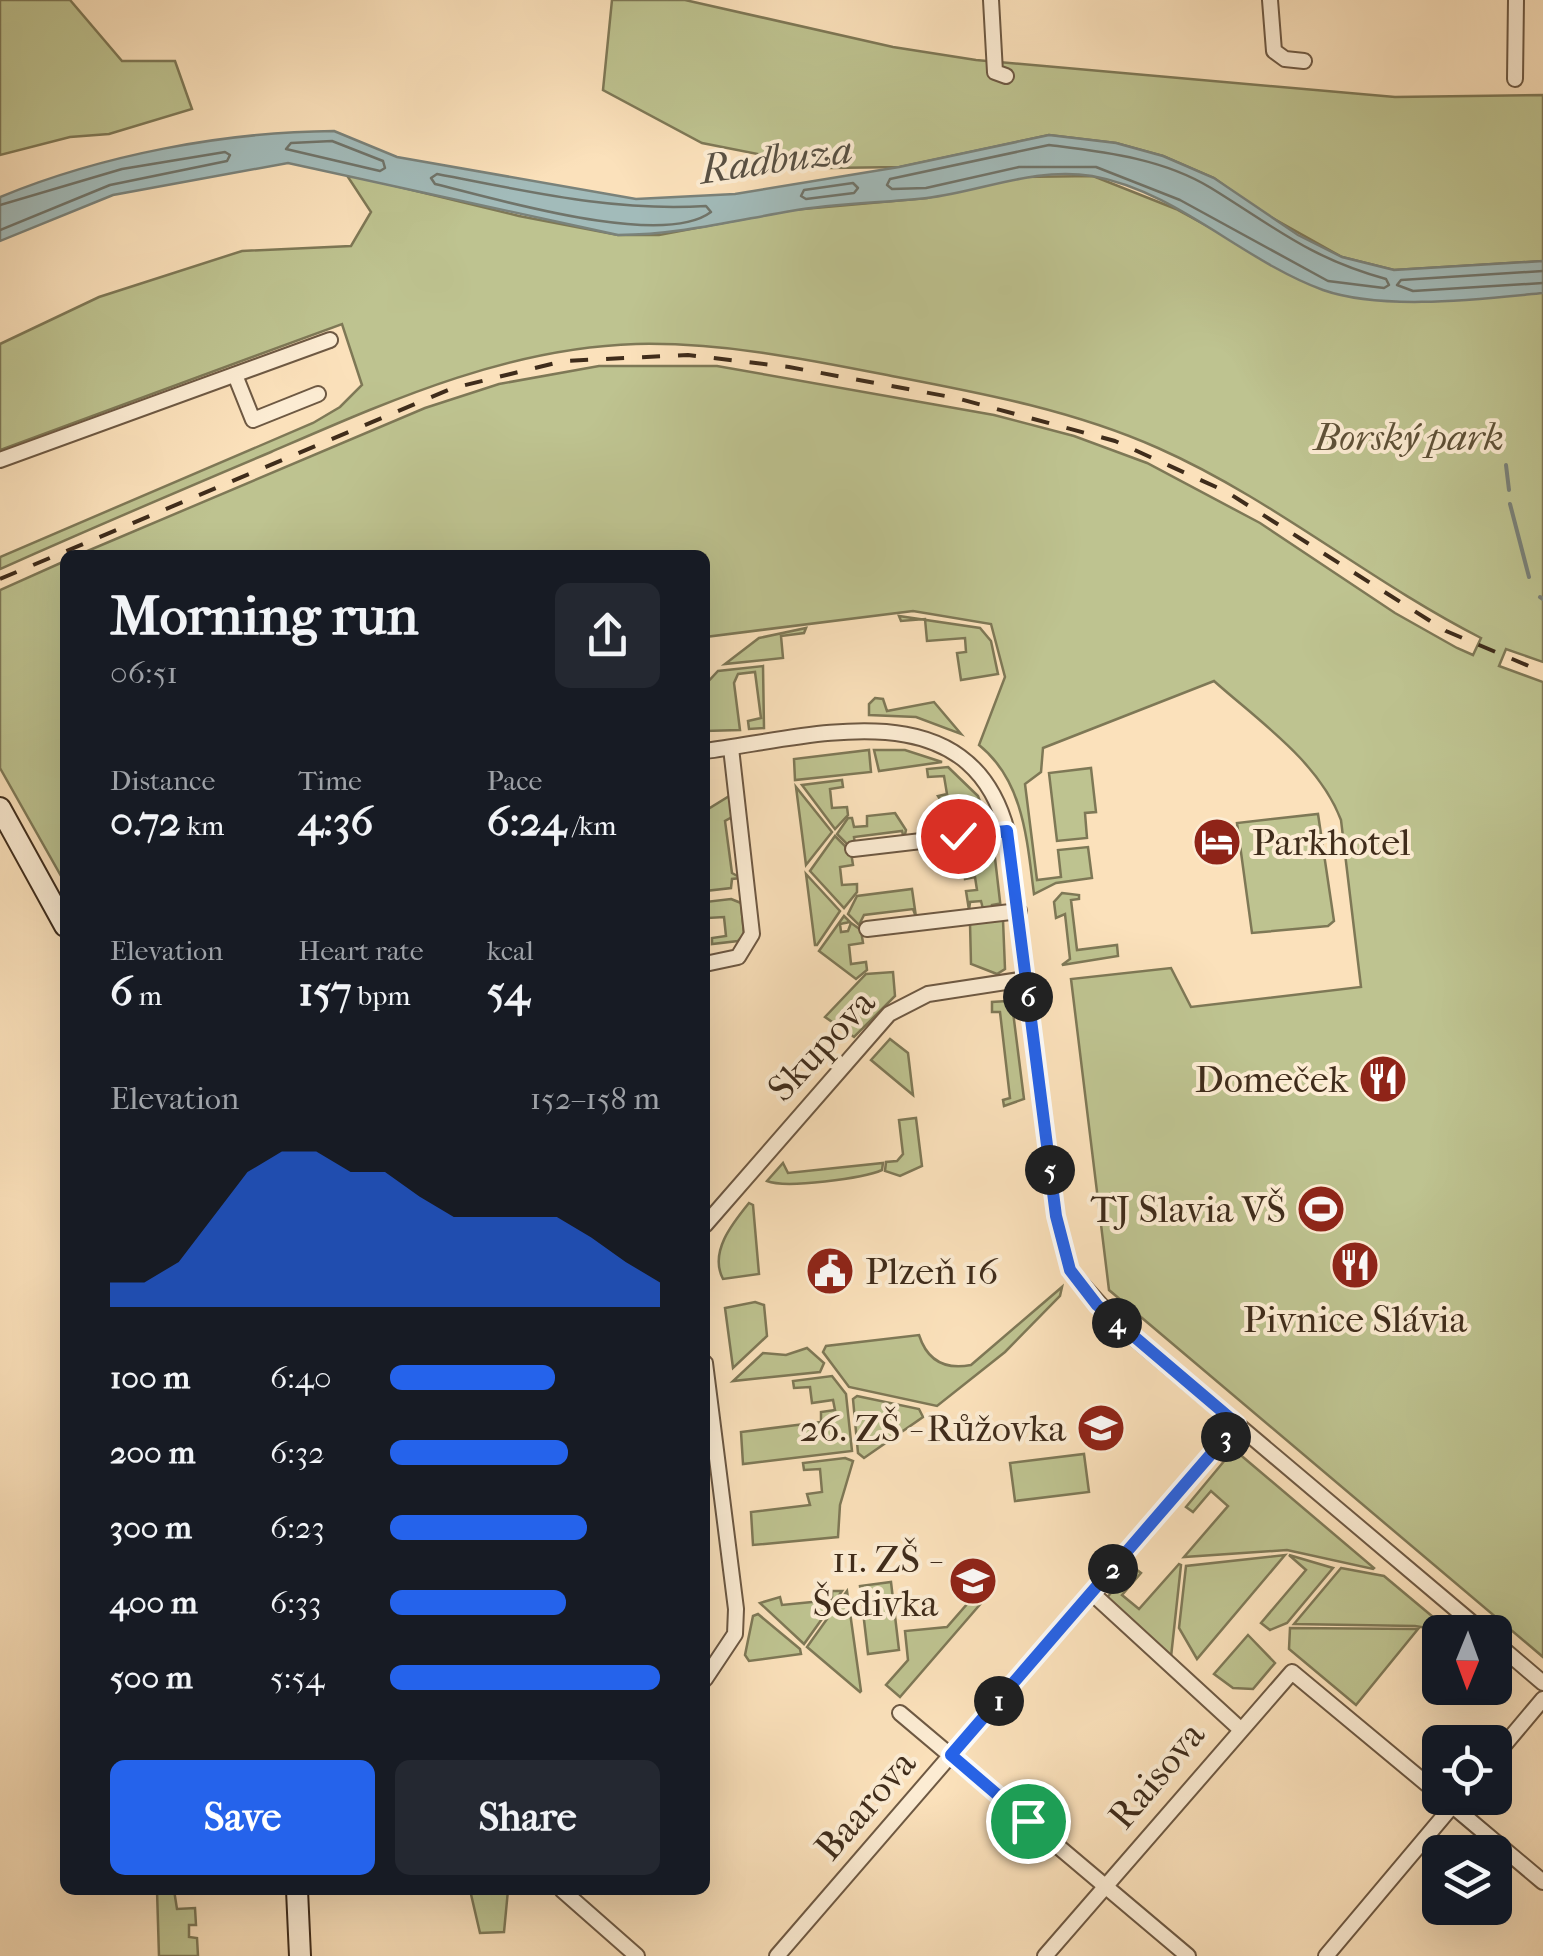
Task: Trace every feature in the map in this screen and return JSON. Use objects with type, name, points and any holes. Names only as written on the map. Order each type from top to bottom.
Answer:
[{"type":"street","points":[[991,0],[995,72],[1006,76]]},
{"type":"street","points":[[1270,0],[1274,51],[1284,59],[1304,62]]},
{"type":"street","points":[[1515,78],[1516,0]]},
{"type":"street","points":[[0,460],[330,340]]},
{"type":"street","points":[[235,375],[253,420],[318,394]]},
{"type":"street","points":[[710,751],[867,732],[912,734],[952,750],[987,782],[1007,831],[1056,1216],[1070,1270],[1097,1305],[1463,1615]]},
{"type":"street","points":[[710,963],[740,956],[752,934],[731,748]]},
{"type":"street","points":[[0,808],[60,917]]},
{"type":"street","points":[[853,849],[1007,831]]},
{"type":"street","points":[[867,929],[1018,911]]},
{"type":"street","name":"Skupova","points":[[710,1220],[889,1014],[928,994],[1026,979]]},
{"type":"street","points":[[710,1402],[736,1609],[735,1634],[710,1672]]},
{"type":"street","name":"Baarova","points":[[777,1956],[1237,1424]]},
{"type":"street","name":"Raisova","points":[[1092,1594],[1238,1728]]},
{"type":"street","points":[[1512,1657],[1543,1683]]},
{"type":"street","name":"Raisova","points":[[1045,1956],[1238,1728],[1292,1672],[1422,1777]]},
{"type":"street","points":[[1512,1736],[1543,1699]]},
{"type":"street","points":[[900,1713],[1188,1956]]},
{"type":"street","points":[[1326,1956],[1436,1815]]},
{"type":"street","points":[[1467,1815],[1543,1882]]},
{"type":"street","points":[[296,1895],[300,1956]]},
{"type":"street","points":[[568,1895],[637,1956]]},
{"type":"green space","points":[[0,0],[70,0],[122,61],[175,61],[192,109],[109,134],[70,137],[0,155]]},
{"type":"green space","points":[[612,0],[685,0],[893,47],[976,60],[1395,97],[1543,95],[1543,261],[1394,270],[1342,257],[1258,210],[1214,178],[1163,156],[1116,143],[1049,135],[900,167],[829,168],[702,143],[603,90]]},
{"type":"green space","name":"Borský park","points":[[346,174],[519,216],[618,235],[659,235],[792,210],[927,198],[1020,177],[1093,176],[1176,209],[1325,290],[1413,301],[1543,292],[1543,662],[1506,649],[1499,666],[1543,682],[1543,1657],[1512,1631],[1512,1615],[1493,1615],[1109,1290],[1071,979],[1171,968],[1191,1007],[1361,987],[1341,820],[1331,799],[1303,761],[1214,681],[1043,748],[1041,772],[1025,784],[1037,880],[1061,877],[1058,850],[1088,847],[1092,878],[1056,883],[1034,894],[1021,813],[1014,794],[1006,776],[979,745],[1005,677],[991,624],[913,611],[710,636],[710,550],[90,550],[425,408],[499,384],[599,366],[717,366],[994,415],[1074,436],[1147,463],[1260,523],[1395,613],[1457,648],[1473,655],[1481,638],[1241,491],[1127,435],[1030,405],[930,383],[767,353],[669,344],[541,355],[449,380],[360,414],[0,569],[0,557],[313,423],[340,407],[362,385],[342,324],[0,450],[0,344],[99,297],[242,251],[351,246],[371,212]]},
{"type":"green space","points":[[60,563],[60,874],[0,768],[0,590]]},
{"type":"green space","points":[[925,620],[980,628],[991,641],[998,674],[961,680],[957,653],[966,652],[965,638],[927,641]]},
{"type":"green space","points":[[806,628],[804,633],[781,636],[783,658],[725,664],[759,638]]},
{"type":"green space","points":[[763,666],[764,728],[749,729],[748,721],[761,718],[755,672],[738,674],[734,683],[740,730],[710,731],[710,680],[718,671]]},
{"type":"green space","points":[[875,698],[883,699],[887,711],[934,702],[961,734],[916,717],[869,715],[869,704]]},
{"type":"green space","points":[[869,750],[871,772],[795,780],[794,759]]},
{"type":"green space","points":[[874,750],[905,750],[942,762],[879,771]]},
{"type":"green space","points":[[948,767],[978,796],[991,831],[973,831],[972,823],[960,824],[961,832],[938,796],[947,794],[944,776],[928,777],[927,769]]},
{"type":"green space","points":[[1091,768],[1096,812],[1085,813],[1087,838],[1057,841],[1049,773]]},
{"type":"green space","points":[[842,780],[843,787],[830,789],[832,808],[847,807],[848,815],[835,829],[802,785]]},
{"type":"green space","points":[[796,787],[832,832],[806,865]]},
{"type":"green space","points":[[731,795],[732,817],[725,821],[732,873],[741,878],[732,879],[731,888],[710,890],[710,808]]},
{"type":"green space","points":[[895,813],[906,830],[904,839],[902,831],[854,837],[855,845],[848,845],[837,834],[848,818],[852,818],[854,827],[867,826],[867,816]]},
{"type":"green space","points":[[1318,814],[1334,921],[1328,926],[1252,933],[1237,823]]},
{"type":"green space","points":[[835,836],[851,852],[853,865],[840,867],[842,885],[857,884],[857,892],[844,908],[810,871]]},
{"type":"green space","points":[[993,841],[1001,910],[998,904],[992,905],[992,911],[983,909],[981,901],[970,902],[969,910],[966,891],[977,890],[975,877],[965,879],[961,845]]},
{"type":"green space","points":[[806,874],[840,911],[817,945],[815,945]]},
{"type":"green space","points":[[912,889],[916,917],[913,909],[864,915],[859,925],[848,914],[857,896]]},
{"type":"green space","points":[[1062,893],[1079,895],[1079,899],[1071,900],[1077,950],[1117,945],[1118,956],[1062,965],[1070,959],[1065,914],[1056,918],[1054,902]]},
{"type":"green space","points":[[731,899],[741,903],[744,935],[738,941],[712,944],[712,938],[726,936],[724,917],[710,918],[710,901]]},
{"type":"green space","points":[[844,916],[850,922],[840,924],[841,932],[848,931],[851,923],[861,930],[863,943],[849,945],[851,964],[866,962],[867,970],[856,979],[819,951]]},
{"type":"green space","points":[[1003,920],[1005,969],[997,974],[971,964],[970,923]]},
{"type":"green space","points":[[893,972],[895,996],[854,1037],[825,1017],[866,974]]},
{"type":"green space","points":[[992,1002],[1012,1004],[1024,1099],[1004,1106],[1003,1100],[1010,1098],[1000,1012],[992,1012]]},
{"type":"green space","points":[[890,1039],[908,1053],[913,1095],[871,1060]]},
{"type":"green space","points":[[916,1118],[922,1166],[900,1176],[885,1171],[886,1162],[897,1161],[903,1154],[899,1120]]},
{"type":"green space","points":[[783,1163],[788,1173],[883,1163],[882,1170],[843,1179],[790,1184],[767,1181]]},
{"type":"green space","points":[[749,1203],[753,1205],[759,1274],[723,1279],[719,1269],[721,1249]]},
{"type":"green space","points":[[1062,1287],[1060,1296],[1005,1352],[937,1406],[849,1387],[823,1352],[826,1346],[919,1335],[938,1361],[953,1366],[971,1365]]},
{"type":"green space","points":[[755,1302],[764,1305],[767,1336],[733,1368],[725,1308]]},
{"type":"green space","points":[[807,1348],[824,1363],[820,1372],[733,1381],[763,1353],[786,1355]]},
{"type":"green space","points":[[832,1376],[846,1394],[852,1451],[743,1464],[741,1432],[821,1422],[821,1412],[835,1410],[833,1400],[812,1403],[810,1387],[794,1388],[793,1381]]},
{"type":"green space","points":[[857,1396],[919,1409],[923,1417],[864,1458],[858,1453],[853,1399]]},
{"type":"green space","points":[[1237,1452],[1374,1568],[1287,1550],[1184,1557],[1228,1506],[1211,1491],[1193,1512],[1186,1507],[1230,1454]]},
{"type":"green space","points":[[1084,1454],[1089,1492],[1015,1501],[1010,1463]]},
{"type":"green space","points":[[845,1458],[853,1461],[840,1505],[838,1537],[753,1545],[751,1512],[810,1505],[807,1494],[822,1492],[820,1469],[804,1470],[803,1463]]},
{"type":"green space","points":[[1285,1555],[1197,1659],[1179,1628],[1186,1566]]},
{"type":"green space","points":[[1289,1555],[1333,1568],[1287,1623],[1270,1630],[1261,1623],[1306,1570]]},
{"type":"green space","points":[[1179,1564],[1171,1657],[1105,1600],[1133,1567],[1141,1573],[1122,1595],[1139,1609]]},
{"type":"green space","points":[[1341,1568],[1384,1576],[1431,1615],[1422,1615],[1422,1627],[1294,1624]]},
{"type":"green space","points":[[891,1582],[899,1650],[868,1654],[860,1586]]},
{"type":"green space","points":[[832,1591],[842,1591],[804,1644],[760,1603],[780,1597],[782,1605],[832,1600]]},
{"type":"green space","points":[[847,1591],[861,1691],[860,1692],[807,1647]]},
{"type":"green space","points":[[975,1595],[983,1601],[900,1697],[886,1685],[908,1660],[905,1631],[947,1627]]},
{"type":"green space","points":[[758,1614],[801,1654],[749,1661],[745,1655],[753,1616]]},
{"type":"green space","points":[[1290,1628],[1418,1629],[1356,1705],[1289,1649]]},
{"type":"green space","points":[[1248,1635],[1275,1663],[1253,1689],[1233,1688],[1214,1674]]},
{"type":"green space","points":[[157,1895],[175,1895],[177,1909],[195,1908],[196,1925],[189,1925],[189,1937],[197,1938],[198,1956],[159,1956]]},
{"type":"green space","points":[[471,1895],[508,1895],[504,1932],[480,1933]]},
{"type":"water","points":[[334,131],[397,157],[636,199],[735,194],[899,167],[1049,135],[1116,143],[1163,156],[1214,178],[1298,235],[1342,257],[1394,270],[1543,261],[1543,293],[1402,302],[1323,290],[1265,262],[1153,196],[1123,184],[1071,174],[1029,177],[927,198],[825,206],[683,230],[618,235],[288,163],[113,195],[0,241],[0,197],[39,182],[121,158],[206,141]]},
{"type":"waterway","points":[[1506,465],[1509,490]]},
{"type":"waterway","points":[[1510,504],[1529,577]]},
{"type":"railway","points":[[69,550],[453,388],[564,361],[688,355],[789,367],[956,398],[1115,441],[1227,492],[1446,631],[1543,672]]},
{"type":"railway","points":[[0,579],[60,554]]},
{"type":"place","name":"Parkhotel","points":[[1217,842]]},
{"type":"place","name":"Domeček","points":[[1383,1079]]},
{"type":"place","name":"TJ Slavia VŠ","points":[[1321,1209]]},
{"type":"place","name":"Pivnice Slávia","points":[[1355,1265]]},
{"type":"place","name":"Plzeň 16","points":[[830,1271]]},
{"type":"place","name":"26. ZŠ - Růžovka","points":[[1101,1428]]},
{"type":"place","name":"11. ZŠ - Šedivka","points":[[973,1581]]},
{"type":"route","points":[[958,836],[1007,831],[1056,1216],[1070,1270],[1097,1305],[1237,1424],[951,1755],[1028,1821]]},
{"type":"water label","name":"Radbuza","points":[[776,159]]}]
